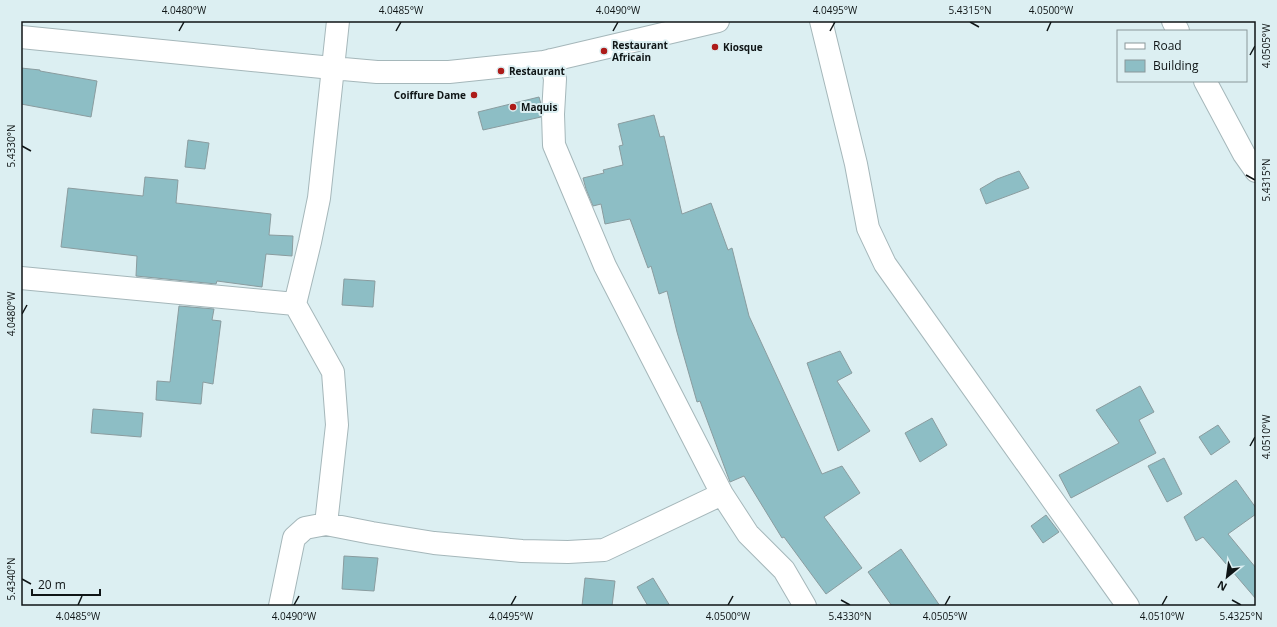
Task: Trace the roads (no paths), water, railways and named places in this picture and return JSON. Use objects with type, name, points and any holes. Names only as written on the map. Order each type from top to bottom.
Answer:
[{"type":"street","points":[[326,524],[337,425],[333,372],[295,304],[319,198],[338,21]]},
{"type":"street","points":[[21,37],[377,72],[449,72],[551,60],[718,21]]},
{"type":"street","points":[[821,21],[856,164],[868,228],[885,264],[1128,606]]},
{"type":"street","points":[[1173,21],[1178,30]]},
{"type":"street","points":[[551,60],[555,79],[553,114],[554,145],[605,266],[722,494],[748,534],[784,570],[805,606]]},
{"type":"street","points":[[1205,82],[1244,154],[1256,171]]},
{"type":"street","points":[[21,278],[295,304]]},
{"type":"street","points":[[280,606],[294,538],[305,528],[326,524],[372,533],[448,544],[522,551],[568,552],[604,550],[722,494]]},
{"type":"place","name":"Kiosque","points":[[715,47]]},
{"type":"place","name":"Restaurant Africain","points":[[604,51]]},
{"type":"place","name":"Restaurant","points":[[501,71]]},
{"type":"place","name":"Coiffure Dame","points":[[474,95]]},
{"type":"place","name":"Maquis","points":[[513,107]]}]
